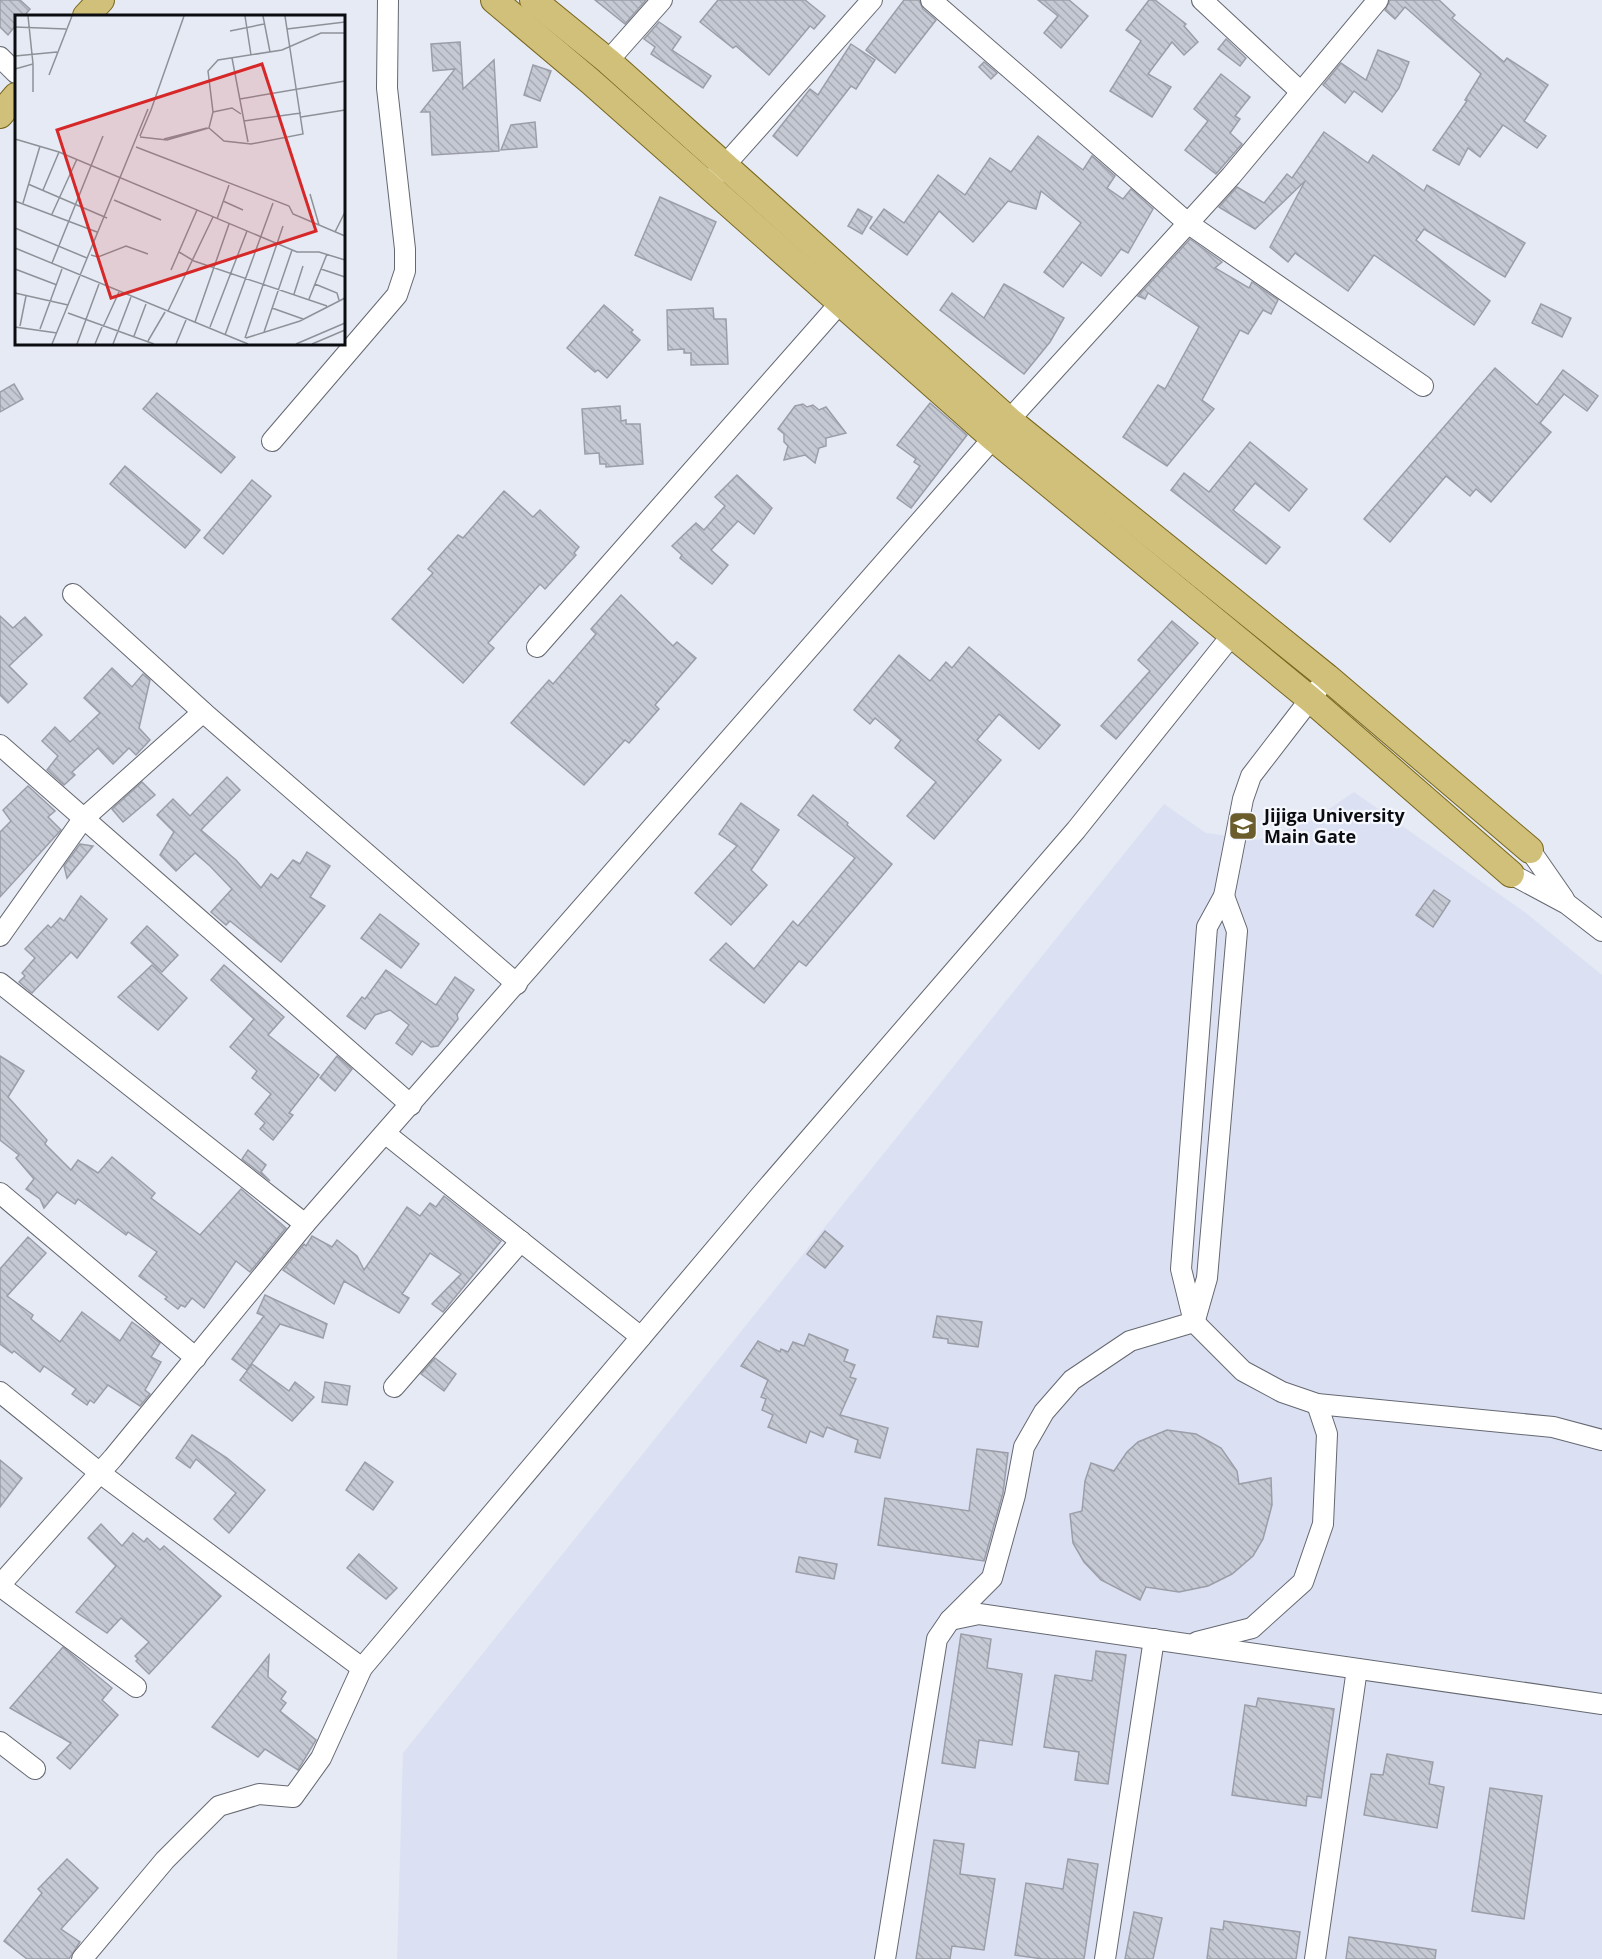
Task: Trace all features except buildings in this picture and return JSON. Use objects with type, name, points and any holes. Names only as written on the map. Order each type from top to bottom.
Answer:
[{"type":"main road","points":[[87,15],[101,0]]},
{"type":"main road","points":[[494,0],[590,81],[840,303],[1001,429],[1327,676],[1530,850]]},
{"type":"main road","points":[[533,0],[608,61],[724,165],[1001,429],[1232,634],[1511,874]]},
{"type":"main road","points":[[0,115],[15,97]]},
{"type":"street","points":[[272,441],[397,296],[405,271],[405,249],[387,88],[388,0]]},
{"type":"street","points":[[608,61],[662,0]]},
{"type":"street","points":[[706,186],[872,0]]},
{"type":"street","points":[[931,0],[1189,224],[1424,386]]},
{"type":"street","points":[[1202,0],[1302,92]]},
{"type":"street","points":[[136,1687],[0,1586],[100,1473],[305,1224],[1001,429],[1189,224],[1378,0]]},
{"type":"street","points":[[0,57],[15,72]]},
{"type":"street","points":[[537,647],[840,303]]},
{"type":"street","points":[[73,594],[203,712],[517,984]]},
{"type":"street","points":[[82,1959],[165,1860],[219,1806],[259,1794],[293,1797],[321,1758],[362,1668],[641,1337],[1076,830],[1232,634]]},
{"type":"street","points":[[1327,676],[1251,776],[1243,800],[1224,896],[1207,927],[1181,1269],[1194,1322],[1243,1371],[1282,1392],[1317,1404],[1553,1427],[1602,1440]]},
{"type":"street","points":[[0,936],[83,819],[203,712]]},
{"type":"street","points":[[0,745],[411,1105]]},
{"type":"street","points":[[1530,850],[1567,904]]},
{"type":"street","points":[[1511,874],[1567,904],[1602,931]]},
{"type":"street","points":[[1194,1322],[1207,1278],[1237,931],[1224,896]]},
{"type":"street","points":[[0,983],[305,1224]]},
{"type":"street","points":[[386,1134],[641,1337]]},
{"type":"street","points":[[0,1193],[196,1358]]},
{"type":"street","points":[[394,1387],[521,1241]]},
{"type":"street","points":[[885,1959],[937,1639],[950,1620],[992,1578],[1024,1447],[1044,1412],[1072,1380],[1130,1341],[1194,1322]]},
{"type":"street","points":[[0,1392],[100,1473],[362,1668]]},
{"type":"street","points":[[1189,1644],[1252,1628],[1304,1582],[1323,1524],[1327,1434],[1317,1404]]},
{"type":"street","points":[[950,1620],[979,1614],[1602,1704]]},
{"type":"street","points":[[1105,1959],[1154,1639]]},
{"type":"street","points":[[1315,1959],[1357,1669]]},
{"type":"street","points":[[0,1742],[35,1769]]},
{"type":"shaded area","points":[[1354,792],[1526,913],[1602,975],[1602,1959],[397,1959],[403,1753],[1164,804],[1206,833],[1258,840],[1313,820]]},
{"type":"place","name":"Jijiga University Main Gate","points":[[1243,826]]}]
